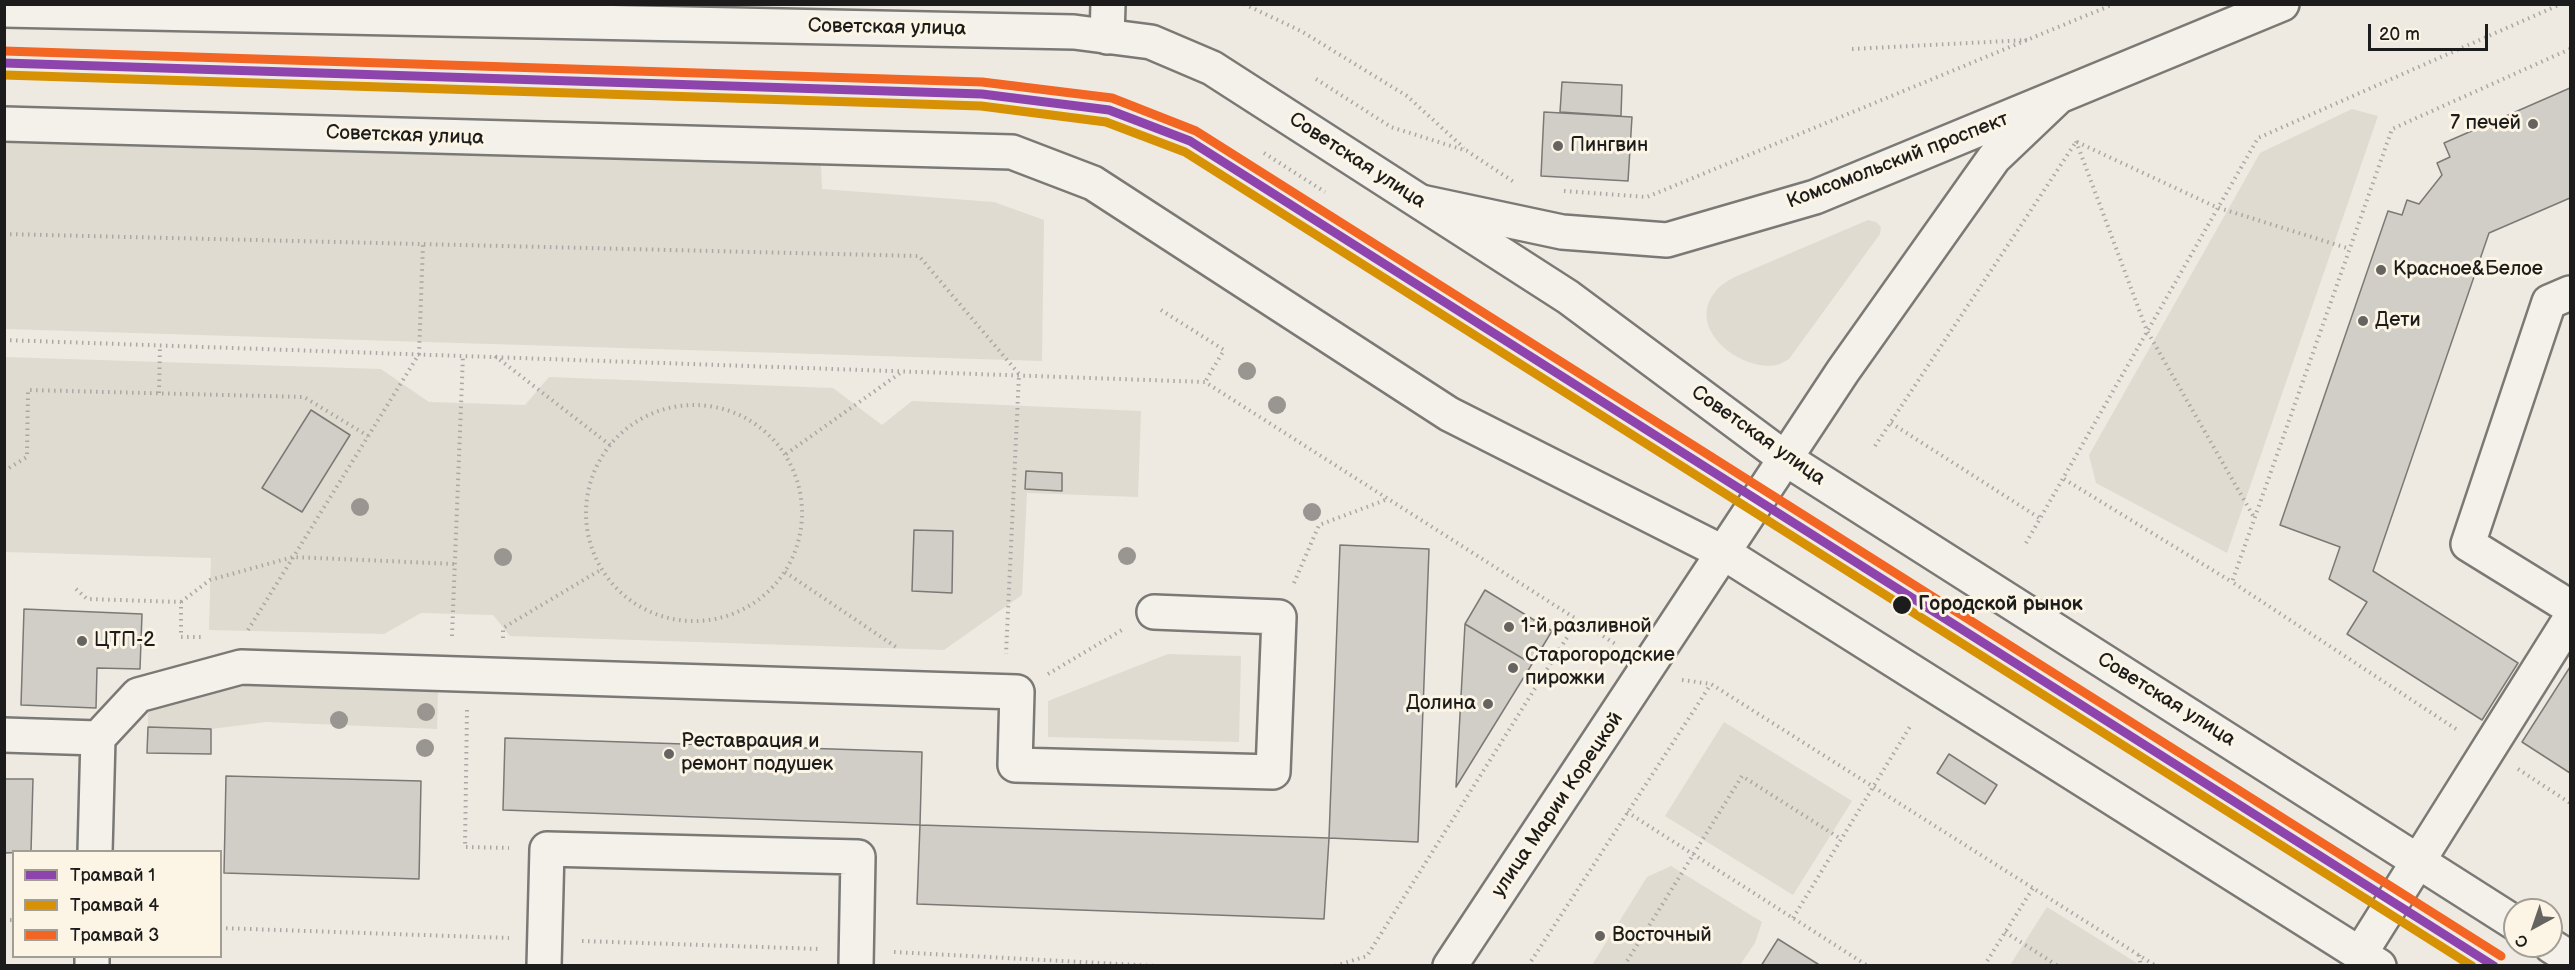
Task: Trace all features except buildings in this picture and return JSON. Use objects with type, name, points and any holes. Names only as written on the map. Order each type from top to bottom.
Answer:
[{"type":"main road","points":[[1107,37],[1108,4]]},
{"type":"main road","name":"Комсомольский проспект","points":[[1419,201],[1562,232],[1667,240],[1815,197],[2282,4]]},
{"type":"main road","name":"Советская улица","points":[[4,10],[1074,32],[1151,42],[1212,68],[1568,297],[1786,459],[2503,915]]},
{"type":"main road","name":"Комсомольский проспект","points":[[1724,553],[1850,362],[1994,158],[2057,98]]},
{"type":"main road","name":"Советская улица","points":[[4,124],[1012,152],[1093,183],[1449,414],[1724,553],[2369,960]]},
{"type":"main road","points":[[2571,293],[2549,302],[2468,544],[2571,607]]},
{"type":"main road","name":"улица Марии Корецкой","points":[[1450,966],[1724,553]]},
{"type":"main road","points":[[95,850],[98,738],[138,695],[241,667],[1011,692],[1015,765],[1273,772],[1279,617],[1154,612]]},
{"type":"main road","points":[[2369,960],[2419,861],[2571,619]]},
{"type":"main road","points":[[4,735],[98,738]]},
{"type":"main road","points":[[544,952],[547,849],[858,857],[856,958]]},
{"type":"path","points":[[1244,4],[1301,31],[1407,96],[1467,151],[1515,182]]},
{"type":"path","points":[[1558,191],[1647,197],[2115,4]]},
{"type":"path","points":[[2026,543],[2216,207],[2258,138],[2561,4]]},
{"type":"path","points":[[1852,49],[2031,39]]},
{"type":"path","points":[[2232,582],[2391,129],[2571,49]]},
{"type":"path","points":[[1316,79],[1391,127],[1467,151]]},
{"type":"path","points":[[2076,141],[2216,207],[2350,249]]},
{"type":"path","points":[[2076,141],[2147,331],[2255,520]]},
{"type":"path","points":[[1875,446],[2076,141]]},
{"type":"path","points":[[1264,153],[1325,192]]},
{"type":"path","points":[[4,234],[919,256],[1019,374],[1011,692]]},
{"type":"path","points":[[248,630],[419,354],[423,244]]},
{"type":"path","points":[[1161,310],[1224,350],[1205,382]]},
{"type":"path","points":[[4,340],[1205,382],[1617,645]]},
{"type":"path","points":[[159,393],[160,345]]},
{"type":"path","points":[[452,643],[463,355]]},
{"type":"path","points":[[495,356],[610,445]]},
{"type":"path","points":[[786,454],[904,371]]},
{"type":"path","points":[[4,471],[27,457],[28,390],[304,397],[368,436]]},
{"type":"path","points":[[689,404],[727,409],[760,426],[786,454],[801,489],[803,527],[792,563],[770,593],[741,612],[708,622],[674,621],[641,609],[614,587],[595,559],[586,526],[587,492],[599,459],[621,432],[652,412],[689,404]]},
{"type":"path","points":[[1891,423],[2041,519]]},
{"type":"path","points":[[2064,479],[2232,582],[2571,803]]},
{"type":"path","points":[[1279,617],[1318,525],[1388,499]]},
{"type":"path","points":[[76,590],[87,599],[181,602],[210,580],[293,557],[455,564]]},
{"type":"path","points":[[503,628],[602,569]]},
{"type":"path","points":[[785,572],[906,654],[906,689]]},
{"type":"path","points":[[181,602],[181,637],[202,637]]},
{"type":"path","points":[[1011,692],[1154,612]]},
{"type":"path","points":[[1335,966],[1367,956],[1578,620]]},
{"type":"path","points":[[467,675],[465,847],[547,849]]},
{"type":"path","points":[[1680,680],[1711,684],[2156,966]]},
{"type":"path","points":[[1528,966],[1711,684]]},
{"type":"path","points":[[1793,918],[1911,725]]},
{"type":"path","points":[[1624,966],[1742,776],[1841,839]]},
{"type":"path","points":[[1628,812],[1868,966]]},
{"type":"path","points":[[1984,966],[2033,888]]},
{"type":"path","points":[[222,928],[544,952],[1157,966]]},
{"type":"path","points":[[2005,932],[2058,966]]},
{"type":"path","points":[[2139,955],[2141,966]]},
{"type":"shaded area","points":[[2352,109],[2378,116],[2227,553],[2096,483],[2089,455],[2260,153]]},
{"type":"shaded area","points":[[5,143],[821,165],[822,189],[994,202],[1044,220],[1042,361],[5,329]]},
{"type":"shaded area","points":[[1868,220],[1876,222],[1881,227],[1880,234],[1789,359],[1777,365],[1748,362],[1721,345],[1712,333],[1707,320],[1708,306],[1715,292],[1722,285],[1741,274]]},
{"type":"shaded area","points":[[5,357],[381,369],[429,402],[525,405],[549,377],[833,388],[882,425],[912,401],[1141,411],[1138,497],[1027,493],[1022,595],[944,650],[510,636],[493,615],[421,613],[384,634],[209,630],[211,558],[5,552]]},
{"type":"shaded area","points":[[1168,654],[1241,656],[1239,742],[1048,737],[1048,701]]},
{"type":"shaded area","points":[[246,686],[438,691],[437,729],[266,722],[211,729],[148,727],[148,707],[186,694]]},
{"type":"shaded area","points":[[1724,722],[1852,801],[1793,895],[1665,816]]},
{"type":"shaded area","points":[[1671,866],[1762,922],[1755,943],[1740,965],[1592,965],[1647,877]]},
{"type":"shaded area","points":[[2047,907],[2140,965],[2010,965]]},
{"type":"tram line","name":"3","points":[[4,51],[982,82],[1112,98],[1196,131],[2501,956]]},
{"type":"tram line","name":"1","points":[[4,63],[982,94],[1109,110],[1190,141],[2494,966]]},
{"type":"tram line","name":"4","points":[[4,75],[981,106],[1106,122],[1185,152],[2472,966]]},
{"type":"place","name":"7 печей","points":[[2533,124]]},
{"type":"place","name":"Пингвин","points":[[1558,146]]},
{"type":"place","name":"Красное&Белое","points":[[2381,270]]},
{"type":"place","name":"Дети","points":[[2363,321]]},
{"type":"place","name":"Городской рынок","points":[[1902,605]]},
{"type":"place","name":"1-й разливной","points":[[1509,627]]},
{"type":"place","name":"ЦТП-2","points":[[82,641]]},
{"type":"place","name":"Старогородские пирожки","points":[[1513,668]]},
{"type":"place","name":"Долина","points":[[1488,704]]},
{"type":"place","name":"Реставрация и ремонт подушек","points":[[669,754]]},
{"type":"place","name":"Восточный","points":[[1600,936]]}]
